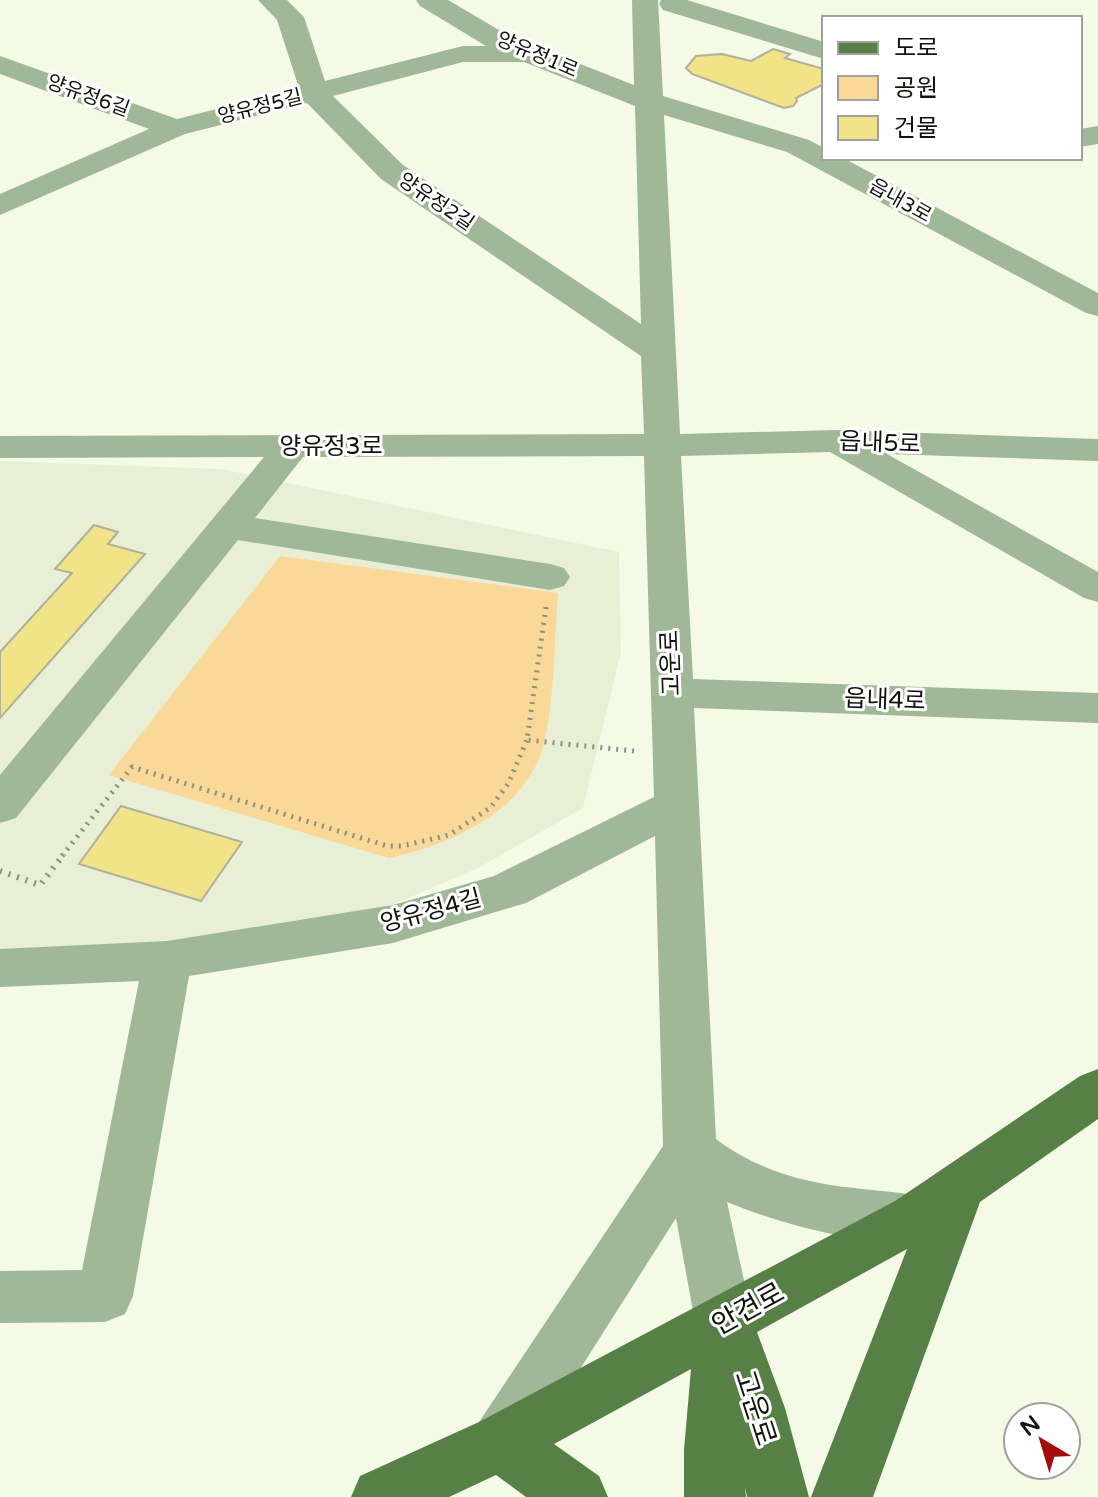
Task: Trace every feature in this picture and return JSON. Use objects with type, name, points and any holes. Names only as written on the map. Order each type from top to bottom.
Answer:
[{"type":"main road","name":"안견로","points":[[382,1497],[500,1442],[914,1218],[1098,1091]]},
{"type":"main road","points":[[842,1497],[959,1186]]},
{"type":"main road","name":"고운로","points":[[715,1497],[714,1450],[724,1322]]},
{"type":"main road","name":"고운로","points":[[724,1322],[750,1384],[778,1497]]},
{"type":"main road","points":[[500,1442],[577,1497]]},
{"type":"street","name":"양유정2길","points":[[271,0],[290,17],[315,94],[392,172],[659,352]]},
{"type":"street","name":"양유정1로","points":[[429,0],[501,43],[649,101]]},
{"type":"street","points":[[660,2],[822,50]]},
{"type":"street","name":"고운로","points":[[660,2],[649,101],[690,1150],[724,1322]]},
{"type":"street","name":"양유정5길","points":[[0,206],[175,128],[463,54],[532,54]]},
{"type":"street","name":"양유정6길","points":[[0,64],[175,128]]},
{"type":"street","name":"읍내3로","points":[[649,101],[760,132],[811,141]]},
{"type":"street","points":[[651,149],[663,149],[674,140],[702,131],[760,132]]},
{"type":"street","name":"읍내3로","points":[[844,160],[1098,306]]},
{"type":"street","points":[[837,441],[1098,589]]},
{"type":"street","name":"읍내5로","points":[[663,445],[837,441],[1098,450]]},
{"type":"street","name":"양유정3로","points":[[0,447],[663,445]]},
{"type":"street","points":[[0,806],[293,446]]},
{"type":"street","points":[[228,526],[550,577]]},
{"type":"street","name":"읍내4로","points":[[672,693],[1098,708]]},
{"type":"street","name":"양유정4길","points":[[0,968],[167,960],[393,924],[509,890],[552,871],[677,805]]},
{"type":"street","points":[[0,1297],[105,1296],[167,960]]},
{"type":"street","points":[[500,1442],[690,1150],[723,1175],[774,1195],[855,1213],[914,1218]]},
{"type":"path","points":[[0,871],[40,885],[132,767],[387,846],[419,844],[460,829],[492,805],[505,788],[527,740],[550,577]]},
{"type":"path","points":[[527,740],[675,756]]},
{"type":"shaded area","points":[[0,461],[221,469],[619,552],[621,652],[583,808],[480,867],[353,922],[0,958]]},
{"type":"green space","points":[[280,556],[558,593],[546,736],[531,775],[499,810],[479,824],[435,845],[389,858],[109,775]]},
{"type":"building","points":[[773,49],[790,54],[785,58],[822,68],[822,85],[796,98],[793,106],[784,108],[692,74],[686,68],[696,56],[722,54],[751,61]]},
{"type":"building","points":[[94,525],[118,532],[108,544],[145,554],[0,718],[0,652],[72,573],[55,569]]},
{"type":"building","points":[[121,806],[242,842],[201,901],[79,864]]}]
